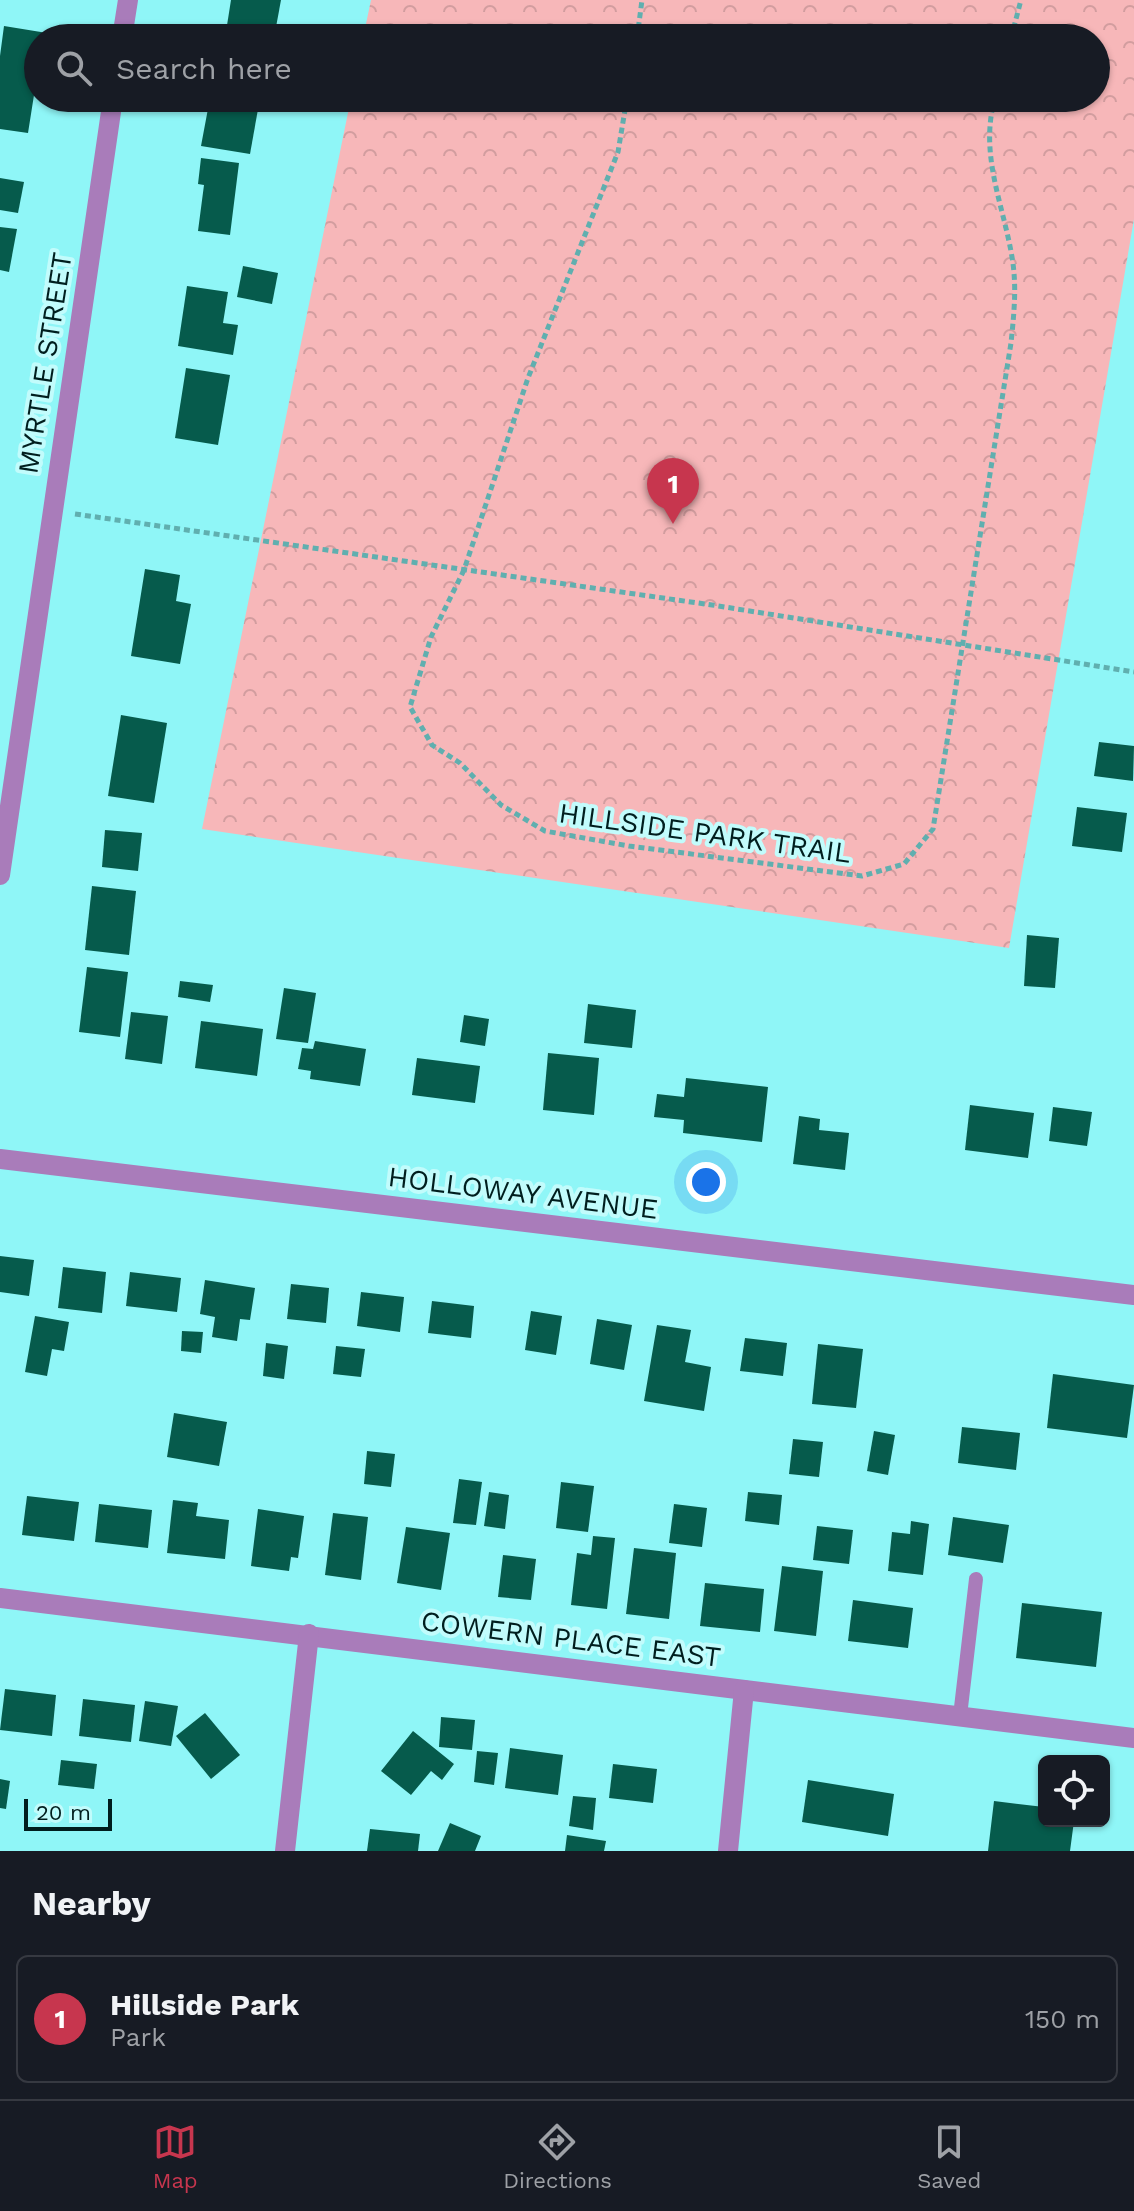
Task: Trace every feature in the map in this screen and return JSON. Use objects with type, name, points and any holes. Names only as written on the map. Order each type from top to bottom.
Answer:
[{"type":"street","points":[[124,24],[128,0]]},
{"type":"street","name":"MYRTLE STREET","points":[[0,875],[111,112]]},
{"type":"street","name":"HOLLOWAY AVENUE","points":[[0,1159],[1134,1295]]},
{"type":"street","name":"COWERN PLACE EAST","points":[[0,1598],[1134,1738]]},
{"type":"street","points":[[285,1851],[309,1634]]},
{"type":"street","points":[[728,1851],[744,1690]]},
{"type":"lane","points":[[960,1716],[976,1579]]},
{"type":"path","points":[[639,24],[642,0]]},
{"type":"path","points":[[1015,24],[1021,0]]},
{"type":"path","name":"HILLSIDE PARK TRAIL","points":[[625,112],[618,152],[528,378],[464,570],[431,637],[410,707],[432,745],[460,763],[501,805],[545,831],[629,846],[862,876],[904,864],[933,829],[1016,297],[1012,256],[994,187],[991,112]]},
{"type":"path","points":[[51,511],[712,605],[1134,672]]},
{"type":"green space","points":[[371,0],[1134,0],[1134,219],[1009,948],[202,829],[348,112],[1110,112],[1110,24],[366,24]]},
{"type":"building","points":[[231,0],[281,0],[277,24],[227,24]]},
{"type":"building","points":[[4,26],[24,29],[24,112],[31,112],[28,133],[0,129],[0,56]]},
{"type":"building","points":[[207,112],[258,112],[250,154],[201,146]]},
{"type":"building","points":[[201,158],[239,163],[230,235],[198,231],[204,185],[198,184]]},
{"type":"building","points":[[0,178],[24,182],[18,213],[0,210]]},
{"type":"building","points":[[0,227],[17,229],[9,272],[0,270]]},
{"type":"building","points":[[243,266],[278,273],[272,304],[237,297]]},
{"type":"building","points":[[187,286],[228,292],[223,323],[238,325],[233,355],[178,346]]},
{"type":"building","points":[[186,368],[230,375],[218,445],[175,438]]},
{"type":"building","points":[[145,569],[180,575],[176,601],[191,604],[180,664],[131,656]]},
{"type":"building","points":[[121,715],[167,723],[154,803],[108,796]]},
{"type":"building","points":[[1099,742],[1134,746],[1133,781],[1094,776]]},
{"type":"building","points":[[1077,807],[1127,813],[1122,852],[1072,846]]},
{"type":"building","points":[[105,830],[142,833],[138,871],[102,867]]},
{"type":"building","points":[[92,886],[136,891],[129,955],[85,950]]},
{"type":"building","points":[[1027,935],[1059,938],[1055,988],[1024,986]]},
{"type":"building","points":[[87,967],[128,972],[120,1037],[79,1032]]},
{"type":"building","points":[[180,981],[213,985],[210,1002],[178,997]]},
{"type":"building","points":[[284,988],[316,993],[308,1043],[276,1039]]},
{"type":"building","points":[[588,1004],[636,1010],[632,1048],[584,1043]]},
{"type":"building","points":[[131,1012],[168,1016],[162,1064],[125,1059]]},
{"type":"building","points":[[464,1015],[489,1019],[485,1046],[460,1042]]},
{"type":"building","points":[[201,1021],[263,1029],[257,1076],[195,1068]]},
{"type":"building","points":[[315,1041],[366,1049],[360,1086],[310,1079],[311,1071],[298,1069],[302,1048],[313,1049]]},
{"type":"building","points":[[548,1053],[599,1058],[594,1115],[543,1110]]},
{"type":"building","points":[[417,1058],[480,1066],[475,1103],[412,1095]]},
{"type":"building","points":[[686,1078],[768,1087],[762,1142],[683,1133],[684,1120],[654,1117],[657,1094],[684,1097]]},
{"type":"building","points":[[970,1105],[1034,1113],[1028,1158],[965,1150]]},
{"type":"building","points":[[1053,1107],[1092,1112],[1087,1146],[1049,1141]]},
{"type":"building","points":[[799,1116],[820,1119],[819,1130],[849,1133],[845,1170],[793,1164]]},
{"type":"building","points":[[0,1256],[34,1260],[29,1296],[0,1292]]},
{"type":"building","points":[[63,1267],[106,1272],[102,1313],[58,1308]]},
{"type":"building","points":[[130,1272],[181,1278],[177,1312],[126,1306]]},
{"type":"building","points":[[205,1280],[255,1288],[250,1320],[240,1319],[237,1341],[212,1337],[215,1317],[200,1314]]},
{"type":"building","points":[[291,1284],[329,1288],[326,1323],[287,1319]]},
{"type":"building","points":[[361,1292],[404,1297],[400,1332],[357,1326]]},
{"type":"building","points":[[432,1301],[474,1306],[471,1338],[428,1333]]},
{"type":"building","points":[[531,1311],[562,1316],[556,1355],[525,1350]]},
{"type":"building","points":[[35,1316],[69,1322],[64,1351],[52,1349],[47,1376],[25,1372]]},
{"type":"building","points":[[597,1319],[632,1325],[624,1370],[590,1364]]},
{"type":"building","points":[[657,1325],[691,1330],[685,1362],[711,1367],[704,1411],[644,1401]]},
{"type":"building","points":[[182,1331],[203,1332],[201,1353],[181,1351]]},
{"type":"building","points":[[745,1338],[787,1343],[783,1376],[740,1371]]},
{"type":"building","points":[[266,1343],[288,1346],[284,1379],[263,1376]]},
{"type":"building","points":[[818,1344],[863,1349],[856,1408],[812,1404]]},
{"type":"building","points":[[336,1346],[365,1349],[361,1377],[333,1374]]},
{"type":"building","points":[[1053,1374],[1134,1385],[1127,1438],[1047,1428]]},
{"type":"building","points":[[174,1413],[227,1422],[219,1466],[167,1457]]},
{"type":"building","points":[[962,1427],[1020,1433],[1016,1470],[958,1463]]},
{"type":"building","points":[[874,1431],[895,1435],[888,1475],[867,1471]]},
{"type":"building","points":[[793,1439],[823,1442],[819,1477],[789,1474]]},
{"type":"building","points":[[367,1451],[395,1454],[391,1487],[364,1484]]},
{"type":"building","points":[[459,1479],[482,1482],[476,1525],[453,1523]]},
{"type":"building","points":[[561,1482],[594,1486],[588,1532],[556,1528]]},
{"type":"building","points":[[489,1492],[509,1495],[505,1529],[484,1526]]},
{"type":"building","points":[[748,1492],[782,1495],[779,1525],[745,1521]]},
{"type":"building","points":[[27,1496],[79,1502],[74,1541],[22,1535]]},
{"type":"building","points":[[173,1500],[198,1503],[196,1516],[229,1520],[225,1559],[167,1553]]},
{"type":"building","points":[[99,1504],[152,1510],[148,1548],[95,1542]]},
{"type":"building","points":[[674,1504],[707,1508],[702,1547],[669,1543]]},
{"type":"building","points":[[258,1509],[304,1516],[298,1558],[291,1557],[289,1571],[251,1566]]},
{"type":"building","points":[[333,1513],[368,1517],[361,1580],[325,1575]]},
{"type":"building","points":[[953,1517],[1009,1525],[1003,1563],[948,1555]]},
{"type":"building","points":[[911,1521],[929,1524],[923,1575],[888,1571],[892,1532],[910,1534]]},
{"type":"building","points":[[817,1526],[853,1530],[849,1564],[813,1560]]},
{"type":"building","points":[[406,1527],[450,1533],[441,1590],[397,1583]]},
{"type":"building","points":[[593,1536],[615,1538],[607,1609],[571,1605],[577,1553],[591,1555]]},
{"type":"building","points":[[634,1548],[676,1553],[669,1619],[626,1614]]},
{"type":"building","points":[[503,1555],[536,1559],[531,1600],[498,1597]]},
{"type":"building","points":[[782,1566],[823,1571],[816,1636],[774,1631]]},
{"type":"building","points":[[705,1583],[764,1589],[760,1632],[700,1626]]},
{"type":"building","points":[[853,1600],[913,1608],[908,1648],[848,1641]]},
{"type":"building","points":[[1022,1603],[1102,1612],[1096,1667],[1016,1658]]},
{"type":"building","points":[[5,1689],[56,1695],[52,1736],[0,1730]]},
{"type":"building","points":[[83,1699],[135,1705],[131,1742],[79,1736]]},
{"type":"building","points":[[145,1701],[178,1706],[171,1746],[139,1741]]},
{"type":"building","points":[[205,1713],[240,1755],[211,1779],[176,1736]]},
{"type":"building","points":[[441,1717],[475,1720],[472,1750],[439,1747]]},
{"type":"building","points":[[413,1731],[454,1764],[442,1780],[431,1771],[411,1795],[381,1771]]},
{"type":"building","points":[[510,1748],[563,1755],[558,1795],[505,1788]]},
{"type":"building","points":[[477,1751],[498,1753],[494,1785],[474,1782]]},
{"type":"building","points":[[61,1760],[97,1764],[94,1789],[58,1785]]},
{"type":"building","points":[[613,1764],[657,1769],[653,1803],[609,1798]]},
{"type":"building","points":[[0,1779],[10,1781],[6,1809],[0,1808]]},
{"type":"building","points":[[808,1780],[894,1794],[888,1836],[802,1822]]},
{"type":"building","points":[[573,1796],[596,1798],[593,1830],[569,1826]]},
{"type":"building","points":[[994,1801],[1038,1806],[1038,1827],[1073,1827],[1070,1851],[988,1851]]},
{"type":"building","points":[[450,1823],[481,1836],[475,1851],[438,1851]]},
{"type":"building","points":[[370,1829],[420,1834],[418,1851],[367,1851]]},
{"type":"building","points":[[567,1835],[606,1841],[604,1851],[565,1851]]},
{"type":"place","name":"Hillside Park","points":[[673,524]]}]
